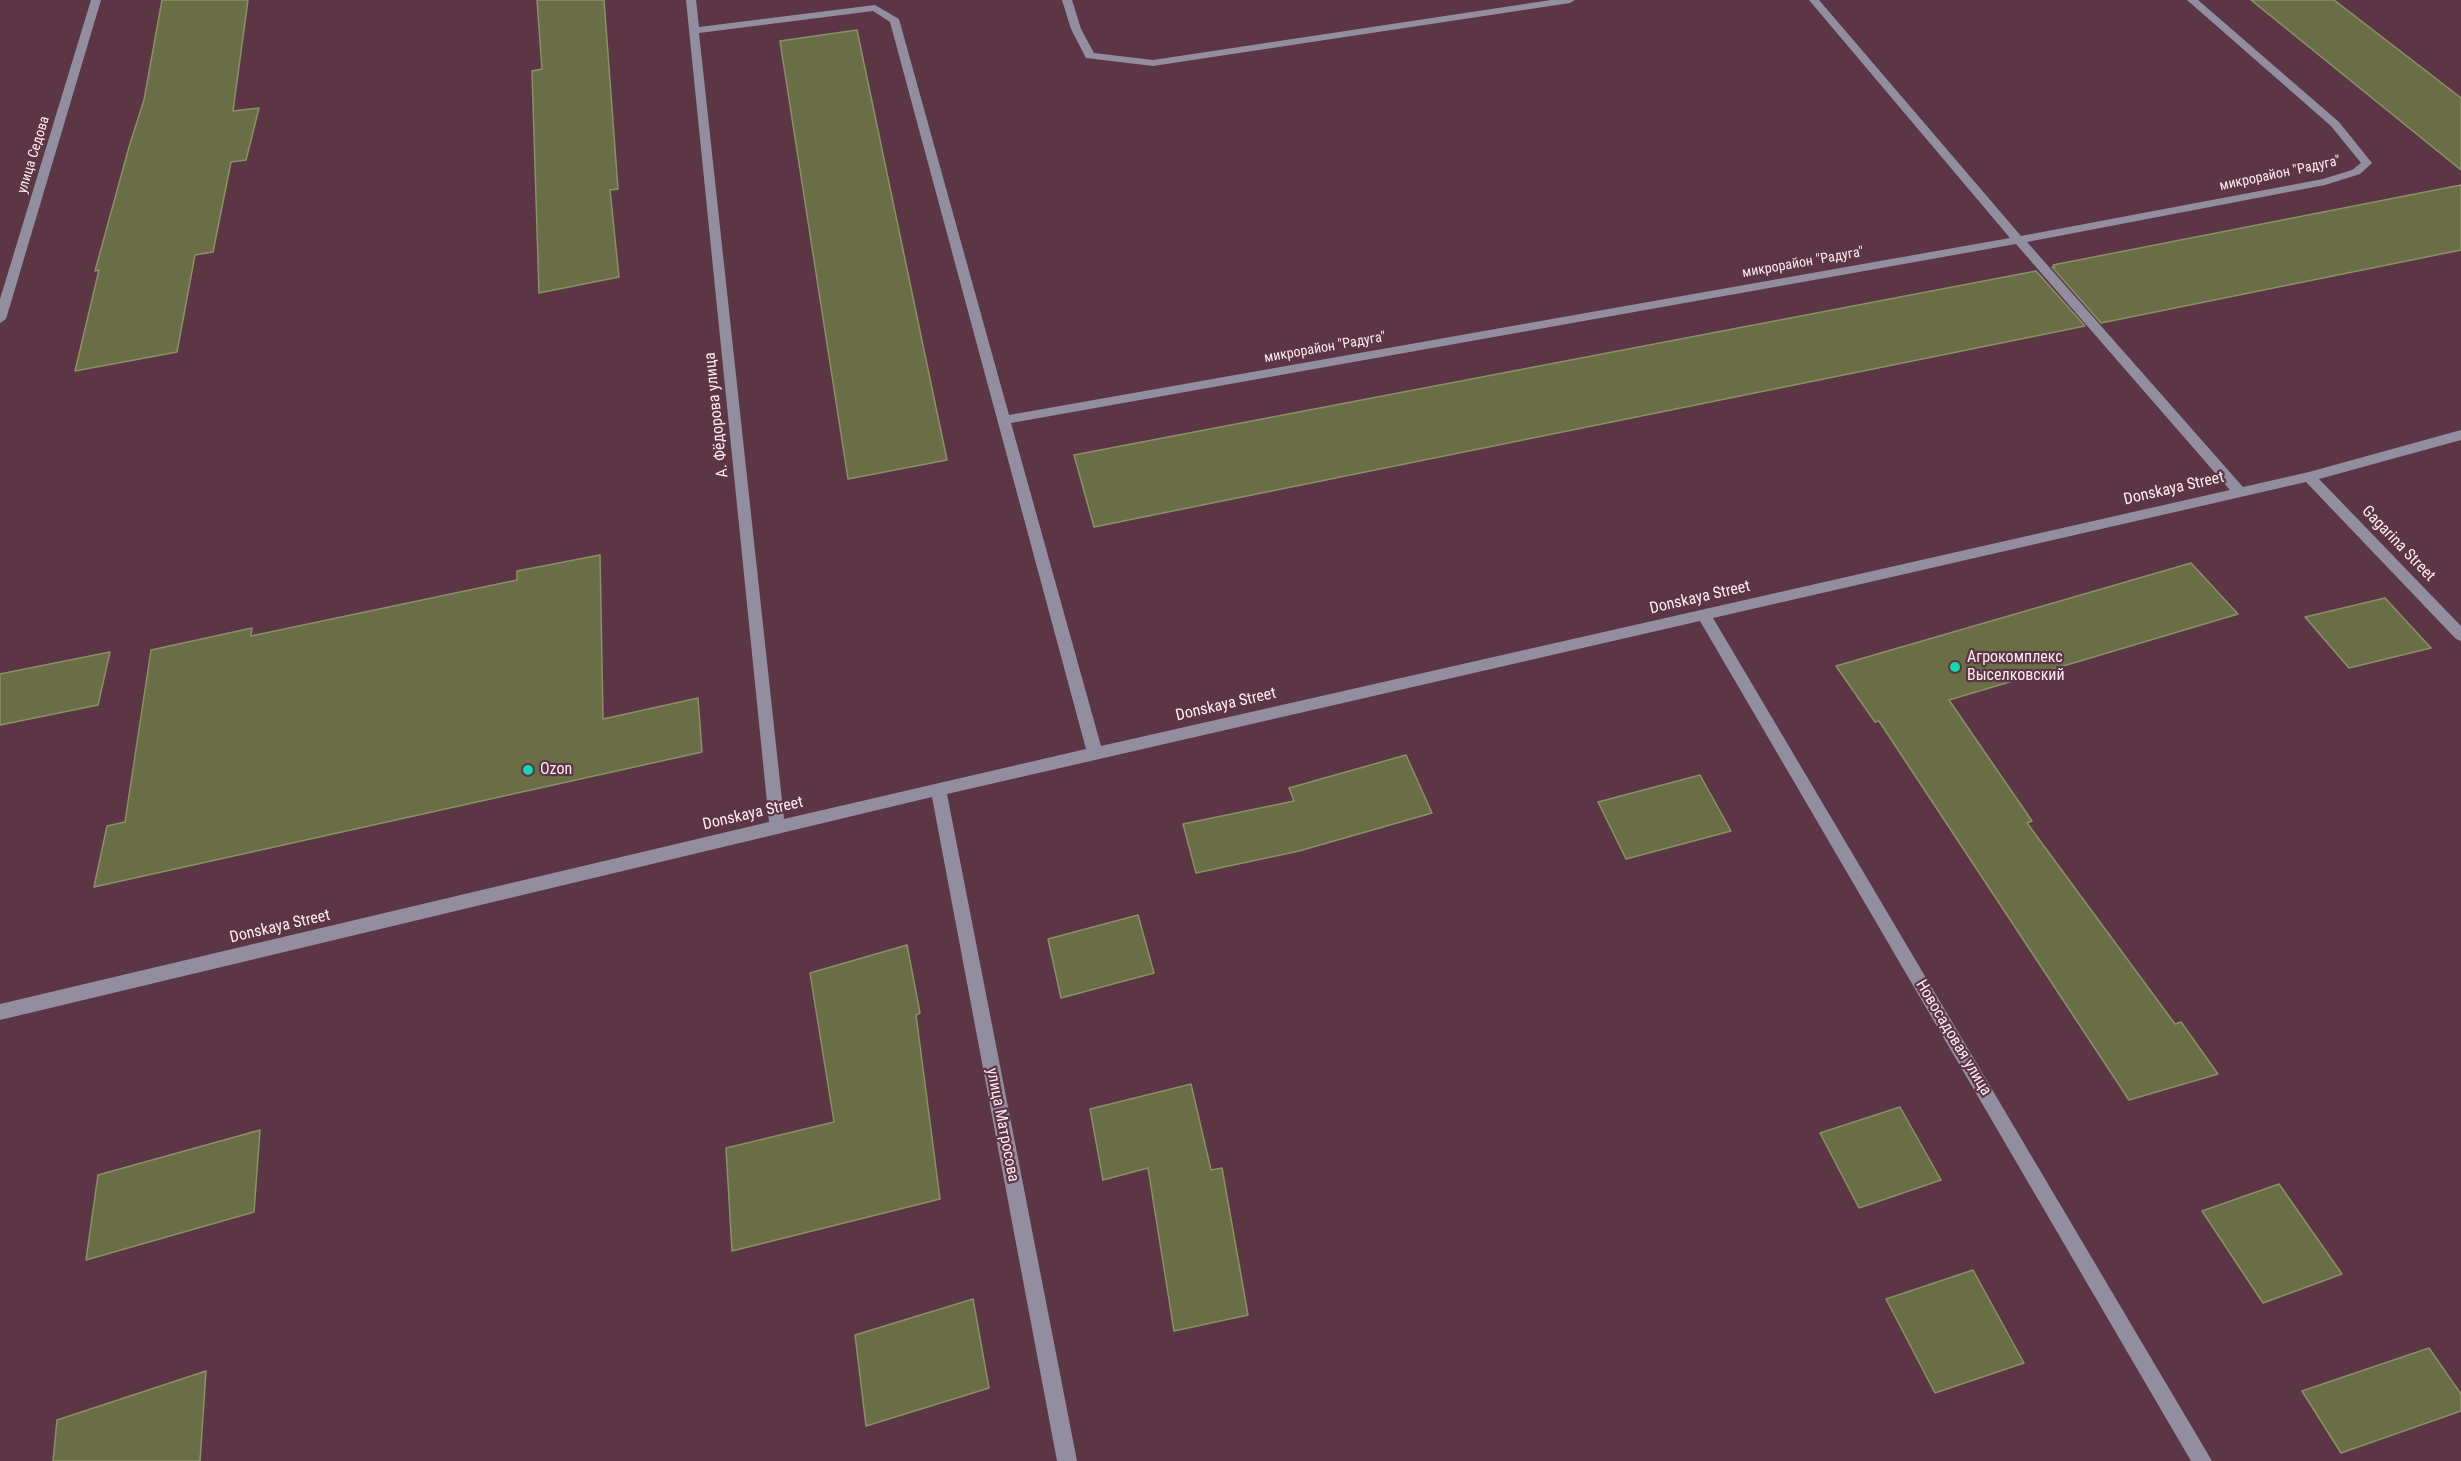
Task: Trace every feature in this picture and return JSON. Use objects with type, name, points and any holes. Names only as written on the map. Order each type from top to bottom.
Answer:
[{"type":"street","name":"улица Седова","points":[[0,319],[96,0]]},
{"type":"street","name":"А. Фёдорова улица","points":[[691,0],[777,827]]},
{"type":"street","points":[[1067,0],[1076,29],[1090,56],[1153,63],[1570,0]]},
{"type":"street","points":[[1814,0],[2018,240],[2240,492]]},
{"type":"street","name":"микрорайон \"Радуга\"","points":[[1005,420],[2018,240],[2325,182],[2356,172],[2367,164],[2335,124],[2192,0]]},
{"type":"street","points":[[694,31],[874,8],[895,21],[1095,753]]},
{"type":"street","name":"Donskaya Street","points":[[0,1012],[938,789],[2309,477],[2461,435]]},
{"type":"street","name":"Gagarina Street","points":[[2309,477],[2461,635]]},
{"type":"street","name":"Новосадовая улица","points":[[1704,616],[2202,1461]]},
{"type":"street","name":"улица Матросова","points":[[938,789],[1067,1461]]},
{"type":"building","points":[[162,0],[248,0],[233,111],[259,108],[246,160],[231,162],[213,252],[195,255],[177,352],[75,371],[99,270],[95,271],[144,100]]},
{"type":"building","points":[[537,0],[604,0],[618,189],[610,190],[619,277],[539,293],[532,71],[542,69]]},
{"type":"building","points":[[2251,0],[2334,0],[2461,98],[2461,170]]},
{"type":"building","points":[[857,30],[947,460],[848,479],[780,41]]},
{"type":"building","points":[[2461,185],[2461,250],[2101,323],[2052,267],[2055,267],[2053,265]]},
{"type":"building","points":[[2036,271],[2085,326],[1094,527],[1074,455]]},
{"type":"building","points":[[600,555],[603,719],[698,698],[702,752],[94,887],[107,826],[125,822],[151,650],[252,628],[251,636],[517,580],[517,571]]},
{"type":"building","points":[[2191,563],[2238,614],[1949,700],[2032,821],[2027,823],[2175,1024],[2181,1022],[2218,1074],[2129,1100],[1879,721],[1875,722],[1836,666]]},
{"type":"building","points":[[2385,598],[2431,648],[2349,668],[2305,617]]},
{"type":"building","points":[[110,652],[98,705],[0,725],[0,674]]},
{"type":"building","points":[[1406,755],[1432,813],[1299,851],[1196,873],[1183,824],[1294,801],[1289,788]]},
{"type":"building","points":[[1700,775],[1731,831],[1626,859],[1598,802]]},
{"type":"building","points":[[1138,915],[1154,973],[1061,998],[1048,939]]},
{"type":"building","points":[[907,945],[920,1013],[916,1015],[940,1199],[732,1251],[726,1148],[834,1122],[810,973]]},
{"type":"building","points":[[1191,1084],[1211,1170],[1222,1168],[1248,1315],[1174,1331],[1148,1168],[1103,1180],[1090,1109]]},
{"type":"building","points":[[1900,1107],[1941,1180],[1859,1208],[1820,1133]]},
{"type":"building","points":[[260,1130],[254,1212],[86,1260],[98,1175]]},
{"type":"building","points":[[2279,1184],[2342,1274],[2263,1303],[2202,1211]]},
{"type":"building","points":[[1973,1270],[2024,1363],[1935,1393],[1886,1299]]},
{"type":"building","points":[[973,1299],[989,1388],[866,1426],[855,1335]]},
{"type":"building","points":[[2429,1348],[2461,1394],[2461,1411],[2341,1453],[2302,1391]]},
{"type":"building","points":[[206,1371],[200,1461],[53,1461],[57,1420]]},
{"type":"place","name":"Агрокомплекс Выселковский","points":[[1955,667]]},
{"type":"place","name":"Ozon","points":[[528,770]]}]
